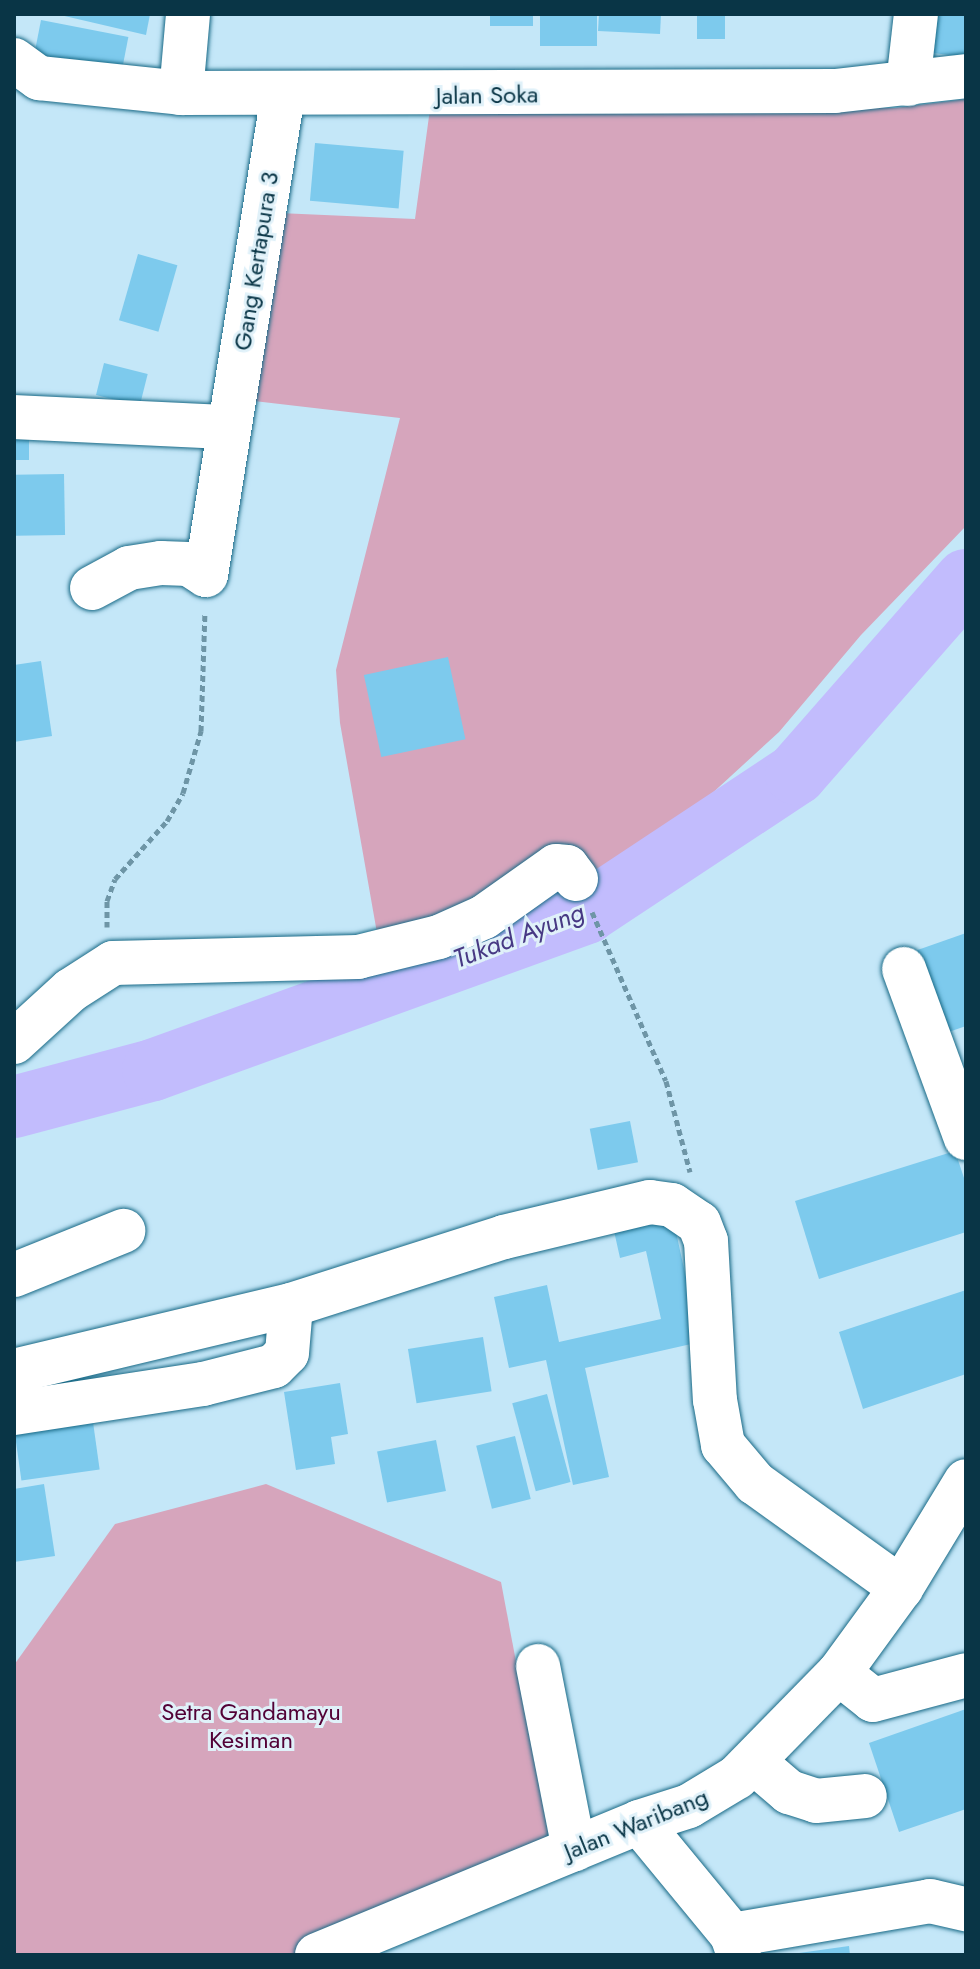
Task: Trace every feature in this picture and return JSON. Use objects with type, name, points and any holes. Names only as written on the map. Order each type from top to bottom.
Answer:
[{"type":"street","points":[[181,93],[188,14]]},
{"type":"street","points":[[908,84],[916,14]]},
{"type":"street","name":"Jalan Soka","points":[[14,60],[39,78],[181,93],[283,95],[835,91],[966,76]]},
{"type":"street","name":"Gang Kertapura 3","points":[[206,575],[283,95]]},
{"type":"street","points":[[14,417],[229,427]]},
{"type":"street","points":[[92,588],[129,568],[161,563],[189,564],[206,575]]},
{"type":"street","points":[[14,1042],[71,990],[113,963],[358,957],[439,937],[484,917],[556,866],[567,867],[576,879]]},
{"type":"street","points":[[904,969],[966,1138]]},
{"type":"street","points":[[14,1371],[291,1305],[504,1237],[650,1202],[672,1205],[699,1223],[706,1241],[715,1400],[723,1445],[755,1483],[901,1588]]},
{"type":"street","points":[[14,1275],[123,1231]]},
{"type":"street","points":[[14,1413],[203,1384],[274,1366],[287,1353],[291,1305]]},
{"type":"street","name":"Jalan Waribang","points":[[317,1955],[639,1822],[689,1806],[755,1763],[839,1673],[901,1588],[966,1481]]},
{"type":"street","points":[[538,1666],[574,1849]]},
{"type":"street","points":[[839,1673],[873,1700],[966,1675]]},
{"type":"street","points":[[755,1763],[789,1792],[816,1801],[865,1796]]},
{"type":"street","points":[[639,1822],[736,1945],[930,1901],[966,1909]]},
{"type":"path","points":[[113,963],[107,901],[115,879],[172,812],[201,731],[206,575]]},
{"type":"path","points":[[576,879],[627,982],[666,1081],[699,1223]]},
{"type":"green space","points":[[966,99],[966,526],[861,635],[779,732],[659,842],[562,893],[426,932],[377,933],[340,723],[336,670],[400,418],[246,400],[279,213],[415,219],[430,109],[895,108]]},
{"type":"green space","name":"Setra Gandamayu Kesiman","points":[[266,1484],[501,1582],[552,1853],[300,1955],[14,1955],[14,1665],[115,1524]]},
{"type":"building","points":[[56,14],[150,14],[146,35]]},
{"type":"building","points":[[490,14],[533,14],[533,26],[490,26]]},
{"type":"building","points":[[540,14],[597,14],[597,46],[540,46]]},
{"type":"building","points":[[599,14],[661,14],[660,34],[598,31]]},
{"type":"building","points":[[697,14],[725,14],[725,39],[697,39]]},
{"type":"building","points":[[938,14],[966,14],[966,57],[933,53]]},
{"type":"building","points":[[41,20],[128,37],[121,76],[33,59]]},
{"type":"building","points":[[315,143],[404,151],[399,209],[310,201]]},
{"type":"building","points":[[138,254],[177,265],[158,332],[119,320]]},
{"type":"building","points":[[104,363],[148,374],[140,406],[96,395]]},
{"type":"building","points":[[14,426],[29,426],[29,460],[14,460]]},
{"type":"building","points":[[64,474],[65,535],[15,536],[14,475]]},
{"type":"building","points":[[448,657],[465,739],[381,757],[364,675]]},
{"type":"building","points":[[41,661],[52,736],[14,742],[14,665]]},
{"type":"building","points":[[966,933],[966,1026],[937,1036],[909,953]]},
{"type":"building","points":[[630,1121],[638,1162],[598,1170],[590,1129]]},
{"type":"building","points":[[955,1151],[966,1184],[966,1232],[819,1279],[795,1201]]},
{"type":"building","points":[[671,1209],[700,1342],[585,1368],[609,1477],[573,1485],[546,1360],[509,1368],[494,1297],[547,1285],[559,1342],[661,1319],[646,1251],[620,1258],[612,1222]]},
{"type":"building","points":[[966,1290],[966,1374],[863,1409],[839,1332]]},
{"type":"building","points":[[483,1337],[492,1391],[417,1403],[408,1349]]},
{"type":"building","points":[[340,1383],[348,1434],[331,1437],[335,1464],[296,1470],[284,1392]]},
{"type":"building","points":[[547,1394],[571,1482],[536,1491],[512,1403]]},
{"type":"building","points":[[92,1415],[100,1469],[21,1480],[14,1426]]},
{"type":"building","points":[[515,1436],[531,1499],[492,1509],[476,1446]]},
{"type":"building","points":[[436,1440],[446,1491],[387,1502],[377,1451]]},
{"type":"building","points":[[44,1484],[55,1556],[14,1562],[14,1489]]},
{"type":"building","points":[[966,1709],[966,1809],[899,1832],[869,1743]]},
{"type":"building","points":[[849,1946],[850,1955],[799,1955],[799,1953]]},
{"type":"waterway","name":"Tukad Ayung","points":[[14,1107],[153,1070],[586,913],[796,774],[966,580]]}]
